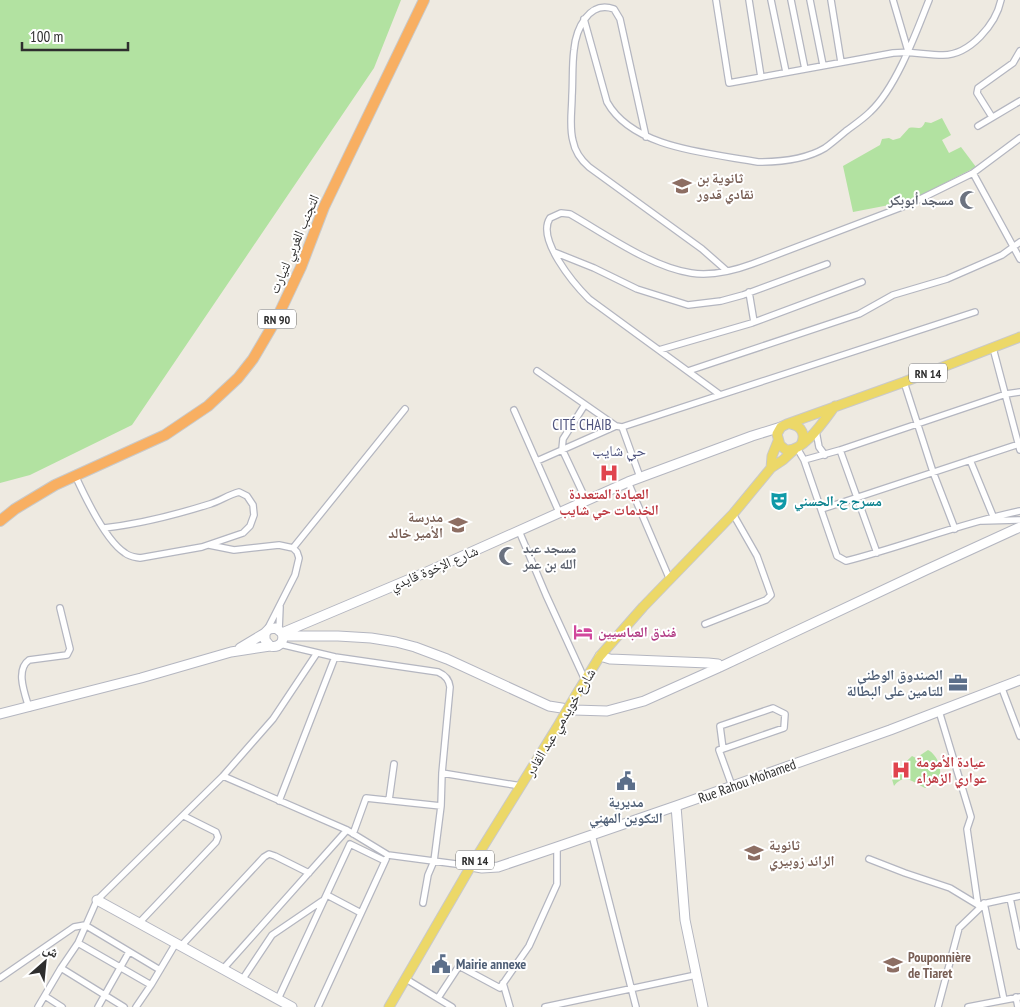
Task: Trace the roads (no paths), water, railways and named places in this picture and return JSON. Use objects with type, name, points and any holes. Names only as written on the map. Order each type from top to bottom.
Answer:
[{"type":"highway","name":"التجنب الغربي لتيارت","points":[[0,521],[38,495],[75,475],[149,443],[190,419],[223,394],[253,359],[277,318],[301,267],[328,198],[424,0]]},
{"type":"main road","name":"RN 14","points":[[790,424],[1020,337]]},
{"type":"main road","name":"شارع خويدمي عبد القادر","points":[[389,1007],[471,866],[522,786],[600,656],[643,607],[733,514],[771,468],[798,448],[809,433],[835,406]]},
{"type":"main road","points":[[798,448],[786,450],[780,445],[777,440],[781,427],[790,424],[797,425],[809,433]]},
{"type":"main road","name":"شارع خويدمي عبد القادر","points":[[771,468],[772,456],[777,440]]},
{"type":"street","points":[[716,0],[730,83],[908,51],[945,55],[958,52],[970,45],[988,27],[998,11],[1001,0]]},
{"type":"street","points":[[749,0],[761,77]]},
{"type":"street","points":[[771,0],[786,72]]},
{"type":"street","points":[[791,0],[805,69]]},
{"type":"street","points":[[810,0],[823,65]]},
{"type":"street","points":[[831,0],[841,62]]},
{"type":"street","points":[[893,0],[908,51]]},
{"type":"street","points":[[584,19],[607,102],[622,122],[646,137],[673,146],[758,162],[780,162],[810,155],[825,148],[871,112],[884,96],[908,51],[929,0]]},
{"type":"street","points":[[646,137],[618,14],[614,9],[602,5],[591,9],[584,19],[575,42],[574,50],[571,131],[576,152],[589,167],[702,248],[727,271]]},
{"type":"street","points":[[992,117],[976,93],[978,88],[1012,63],[1020,51]]},
{"type":"street","points":[[978,126],[1020,101]]},
{"type":"street","points":[[719,394],[589,298],[574,282],[554,252],[547,234],[547,226],[554,215],[566,213],[640,254],[677,270],[692,273],[727,271],[752,264],[902,207],[973,173],[1020,138]]},
{"type":"street","points":[[973,173],[1020,259]]},
{"type":"street","points":[[688,371],[859,314],[893,295],[947,279],[1002,254],[1020,242]]},
{"type":"street","points":[[554,252],[594,268],[637,289],[688,305],[721,301],[826,264]]},
{"type":"street","points":[[659,350],[754,322],[862,282]]},
{"type":"street","points":[[749,292],[754,322]]},
{"type":"street","points":[[537,461],[562,449],[619,427],[975,312]]},
{"type":"street","points":[[822,509],[970,460],[1019,447],[992,348]]},
{"type":"street","points":[[537,371],[584,406],[619,427],[640,478]]},
{"type":"street","points":[[904,382],[933,472],[955,529]]},
{"type":"street","points":[[804,460],[840,450],[1006,394],[1020,392]]},
{"type":"street","points":[[584,406],[563,440],[562,449],[586,500]]},
{"type":"street","points":[[293,548],[405,409]]},
{"type":"street","points":[[514,410],[559,512]]},
{"type":"street","name":"شارع الإخوة قايدي","points":[[281,636],[628,482],[781,427]]},
{"type":"street","points":[[809,433],[824,455]]},
{"type":"street","name":"شارع الإخوة قايدي","points":[[752,436],[777,440]]},
{"type":"street","points":[[798,448],[822,509],[837,556],[846,561],[877,554],[992,516],[1020,511]]},
{"type":"street","points":[[840,450],[877,554]]},
{"type":"street","points":[[970,460],[992,516]]},
{"type":"street","points":[[75,475],[87,501],[104,528],[124,553],[132,557],[140,558],[207,545],[243,533],[250,526],[254,515],[252,505],[247,496],[239,492],[228,495],[214,503],[166,517],[104,528]]},
{"type":"street","points":[[628,482],[670,580]]},
{"type":"street","points":[[705,624],[766,600],[771,595],[757,556],[733,514]]},
{"type":"street","points":[[981,520],[985,522],[1020,520]]},
{"type":"street","points":[[281,636],[371,638],[415,647],[447,659],[549,706],[574,710],[607,711],[644,701],[1020,527]]},
{"type":"street","points":[[519,531],[546,595],[586,680]]},
{"type":"street","points":[[207,545],[234,550],[279,545],[293,548],[300,558],[290,587],[266,632],[265,640],[270,646]]},
{"type":"street","points":[[0,714],[29,708],[231,652],[270,646],[276,647],[281,636],[280,604]]},
{"type":"street","points":[[29,708],[22,682],[22,670],[25,663],[29,660],[67,655],[70,649],[60,608]]},
{"type":"street","points":[[231,652],[273,628],[281,636],[317,653],[438,672],[447,678],[450,687],[441,806],[434,861],[428,875],[423,903]]},
{"type":"street","points":[[38,1007],[78,943],[97,900],[223,776],[273,719],[317,653]]},
{"type":"street","points":[[279,801],[335,656]]},
{"type":"street","points":[[600,656],[610,659],[708,663],[718,664],[720,667]]},
{"type":"street","name":"Rue Rahou Mohamed","points":[[471,866],[482,868],[498,867],[732,786],[1020,680]]},
{"type":"street","points":[[1001,686],[1020,736]]},
{"type":"street","points":[[723,748],[720,726],[774,708],[785,714],[784,728],[719,750],[732,786]]},
{"type":"street","points":[[939,711],[971,816],[967,829],[981,904],[1004,1000]]},
{"type":"street","points":[[389,800],[394,764]]},
{"type":"street","points":[[442,773],[522,786]]},
{"type":"street","points":[[223,776],[347,830],[388,855],[471,866]]},
{"type":"street","points":[[353,834],[366,798],[441,806]]},
{"type":"street","points":[[676,806],[684,920],[703,1007]]},
{"type":"street","points":[[139,923],[216,842],[218,837],[216,832],[184,816]]},
{"type":"street","points":[[223,969],[347,830]]},
{"type":"street","points":[[592,835],[636,1007]]},
{"type":"street","points":[[278,1000],[350,844],[385,861]]},
{"type":"street","points":[[438,998],[459,966],[500,988],[529,946],[557,884],[557,847]]},
{"type":"street","points":[[136,1007],[178,945],[264,857],[269,854],[275,856],[309,873]]},
{"type":"street","points":[[318,1007],[388,855]]},
{"type":"street","points":[[869,858],[905,873],[950,888],[981,904]]},
{"type":"street","points":[[938,1007],[959,928],[981,904],[1020,896]]},
{"type":"street","points":[[325,898],[361,914]]},
{"type":"street","points":[[242,980],[272,935],[325,898]]},
{"type":"street","points":[[1010,898],[1020,946]]},
{"type":"street","points":[[97,900],[292,1007]]},
{"type":"street","points":[[0,978],[74,927],[85,925],[160,970]]},
{"type":"street","points":[[78,943],[151,985]]},
{"type":"street","points":[[98,1007],[129,952]]},
{"type":"street","points":[[61,968],[124,1007]]},
{"type":"street","points":[[545,1007],[696,975]]},
{"type":"street","points":[[406,979],[452,1007]]},
{"type":"street","points":[[503,984],[510,1007]]},
{"type":"street","points":[[45,996],[62,1007]]},
{"type":"street","points":[[968,1007],[996,1004],[1018,997],[1018,1007]]},
{"type":"place","name":"ثانوية بن نقادي قدور","points":[[682,186]]},
{"type":"place","name":"مسجد أبوبكر","points":[[969,200]]},
{"type":"place","name":"العيادة المتعددة الخدمات حي شايب","points":[[609,473]]},
{"type":"place","name":"مسرح ح. الحسني","points":[[779,501]]},
{"type":"place","name":"مدرسة الأمير خالد","points":[[458,525]]},
{"type":"place","name":"مسجد عبد الله بن عمر","points":[[508,556]]},
{"type":"place","name":"فندق العباسيين","points":[[583,632]]},
{"type":"place","name":"الصندوق الوطني للتامين على البطالة","points":[[958,683]]},
{"type":"place","name":"عيادة الأمومة عواري الزهراء","points":[[901,770]]},
{"type":"place","name":"مديرية التكوين المهني","points":[[626,781]]},
{"type":"place","name":"ثانوية الرائد زوبيري","points":[[754,853]]},
{"type":"place","name":"Mairie annexe","points":[[441,964]]},
{"type":"place","name":"Pouponnière de Tiaret","points":[[893,965]]},
{"type":"district","name":"CITÉ CHAIB","points":[[582,424]]},
{"type":"district","name":"حي شايب","points":[[619,450]]}]
